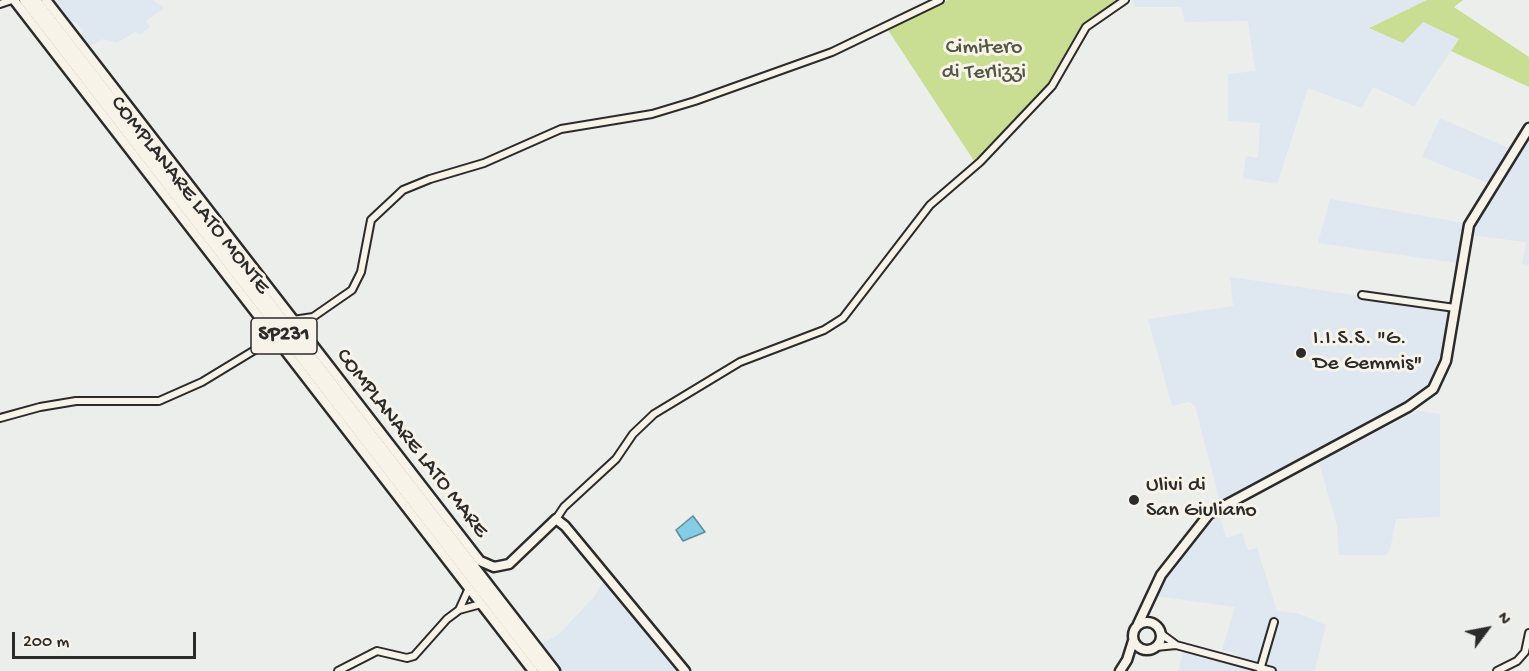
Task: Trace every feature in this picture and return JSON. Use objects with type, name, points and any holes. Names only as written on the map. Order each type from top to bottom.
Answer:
[{"type":"highway","name":"SP231","points":[[25,0],[544,671]]},
{"type":"highway","name":"SP231","points":[[35,0],[555,671]]},
{"type":"street","points":[[0,2],[13,0]]},
{"type":"street","name":"COMPLANARE LATO MONTE","points":[[13,0],[533,671]]},
{"type":"street","name":"COMPLANARE LATO MARE","points":[[46,0],[481,562],[494,567],[511,563],[556,519]]},
{"type":"street","points":[[303,333],[313,317],[352,290],[361,272],[371,220],[403,190],[430,179],[484,163],[561,129],[652,114],[695,102],[832,52],[940,0]]},
{"type":"street","points":[[685,671],[565,526],[556,519],[564,507],[616,459],[633,434],[654,414],[703,387],[740,362],[824,330],[843,318],[930,205],[980,162],[1052,86],[1086,27],[1125,0]]},
{"type":"street","points":[[1120,671],[1127,660],[1133,641],[1133,632],[1149,606],[1167,566],[1209,514],[1430,393],[1446,361],[1469,225],[1529,128]]},
{"type":"street","points":[[1362,295],[1455,308]]},
{"type":"street","points":[[293,320],[313,317]]},
{"type":"street","points":[[258,348],[267,328]]},
{"type":"street","points":[[0,418],[40,407],[76,401],[159,401],[202,382],[258,348],[278,341]]},
{"type":"street","points":[[459,610],[469,588]]},
{"type":"street","points":[[338,671],[378,651],[407,658],[414,657],[439,626],[459,610],[481,604]]},
{"type":"street","points":[[1149,606],[1154,624],[1160,633],[1176,645]]},
{"type":"street","points":[[1138,624],[1146,622],[1154,624]]},
{"type":"street","points":[[1261,670],[1274,622]]},
{"type":"street","points":[[1156,647],[1160,633]]},
{"type":"street","points":[[1497,671],[1517,661],[1525,652],[1529,633]]},
{"type":"street","points":[[1133,641],[1143,650]]},
{"type":"street","points":[[1127,660],[1143,650],[1176,645],[1261,670],[1272,671]]},
{"type":"street","points":[[1240,671],[1242,663]]},
{"type":"shaded area","points":[[52,0],[152,0],[164,8],[146,21],[150,27],[140,35],[135,32],[117,43],[103,39],[88,47],[80,36],[83,31],[76,22],[71,23]]},
{"type":"shaded area","points":[[1133,0],[1427,0],[1370,27],[1423,22],[1459,39],[1414,106],[1373,87],[1362,108],[1308,88],[1277,184],[1243,178],[1246,156],[1258,158],[1260,123],[1228,121],[1228,74],[1255,71],[1248,21],[1185,22],[1181,7],[1135,7]]},
{"type":"shaded area","points":[[1440,118],[1511,149],[1488,183],[1422,157]]},
{"type":"shaded area","points":[[1529,128],[1529,265],[1522,264],[1526,242],[1470,235],[1469,225]]},
{"type":"shaded area","points":[[1330,199],[1463,223],[1457,263],[1318,243]]},
{"type":"shaded area","points":[[1230,277],[1450,310],[1442,363],[1430,385],[1416,399],[1220,502],[1195,406],[1189,402],[1172,406],[1148,319],[1233,306]]},
{"type":"shaded area","points":[[1418,411],[1440,414],[1440,517],[1396,519],[1390,550],[1386,555],[1339,555],[1337,526],[1319,462]]},
{"type":"shaded area","points":[[1219,513],[1226,538],[1242,533],[1248,550],[1257,548],[1277,611],[1297,613],[1326,625],[1315,671],[1178,671],[1183,653],[1234,665],[1237,654],[1222,650],[1235,607],[1156,596],[1185,550]]},
{"type":"shaded area","points":[[604,580],[680,671],[560,671],[539,645],[559,634],[594,597]]},
{"type":"green space","name":"Cimitero di Terlizzi","points":[[948,0],[1117,0],[1082,24],[1046,86],[974,161],[888,30]]},
{"type":"green space","points":[[1427,0],[1463,0],[1454,7],[1529,57],[1529,87],[1451,51],[1459,39],[1423,22],[1403,43],[1369,28]]},
{"type":"water","points":[[693,516],[705,532],[683,541],[676,530]]},
{"type":"place","name":"I.I.S.S. \"G. De Gemmis\"","points":[[1301,353]]},
{"type":"place","name":"Ulivi di San Giuliano","points":[[1134,500]]}]
